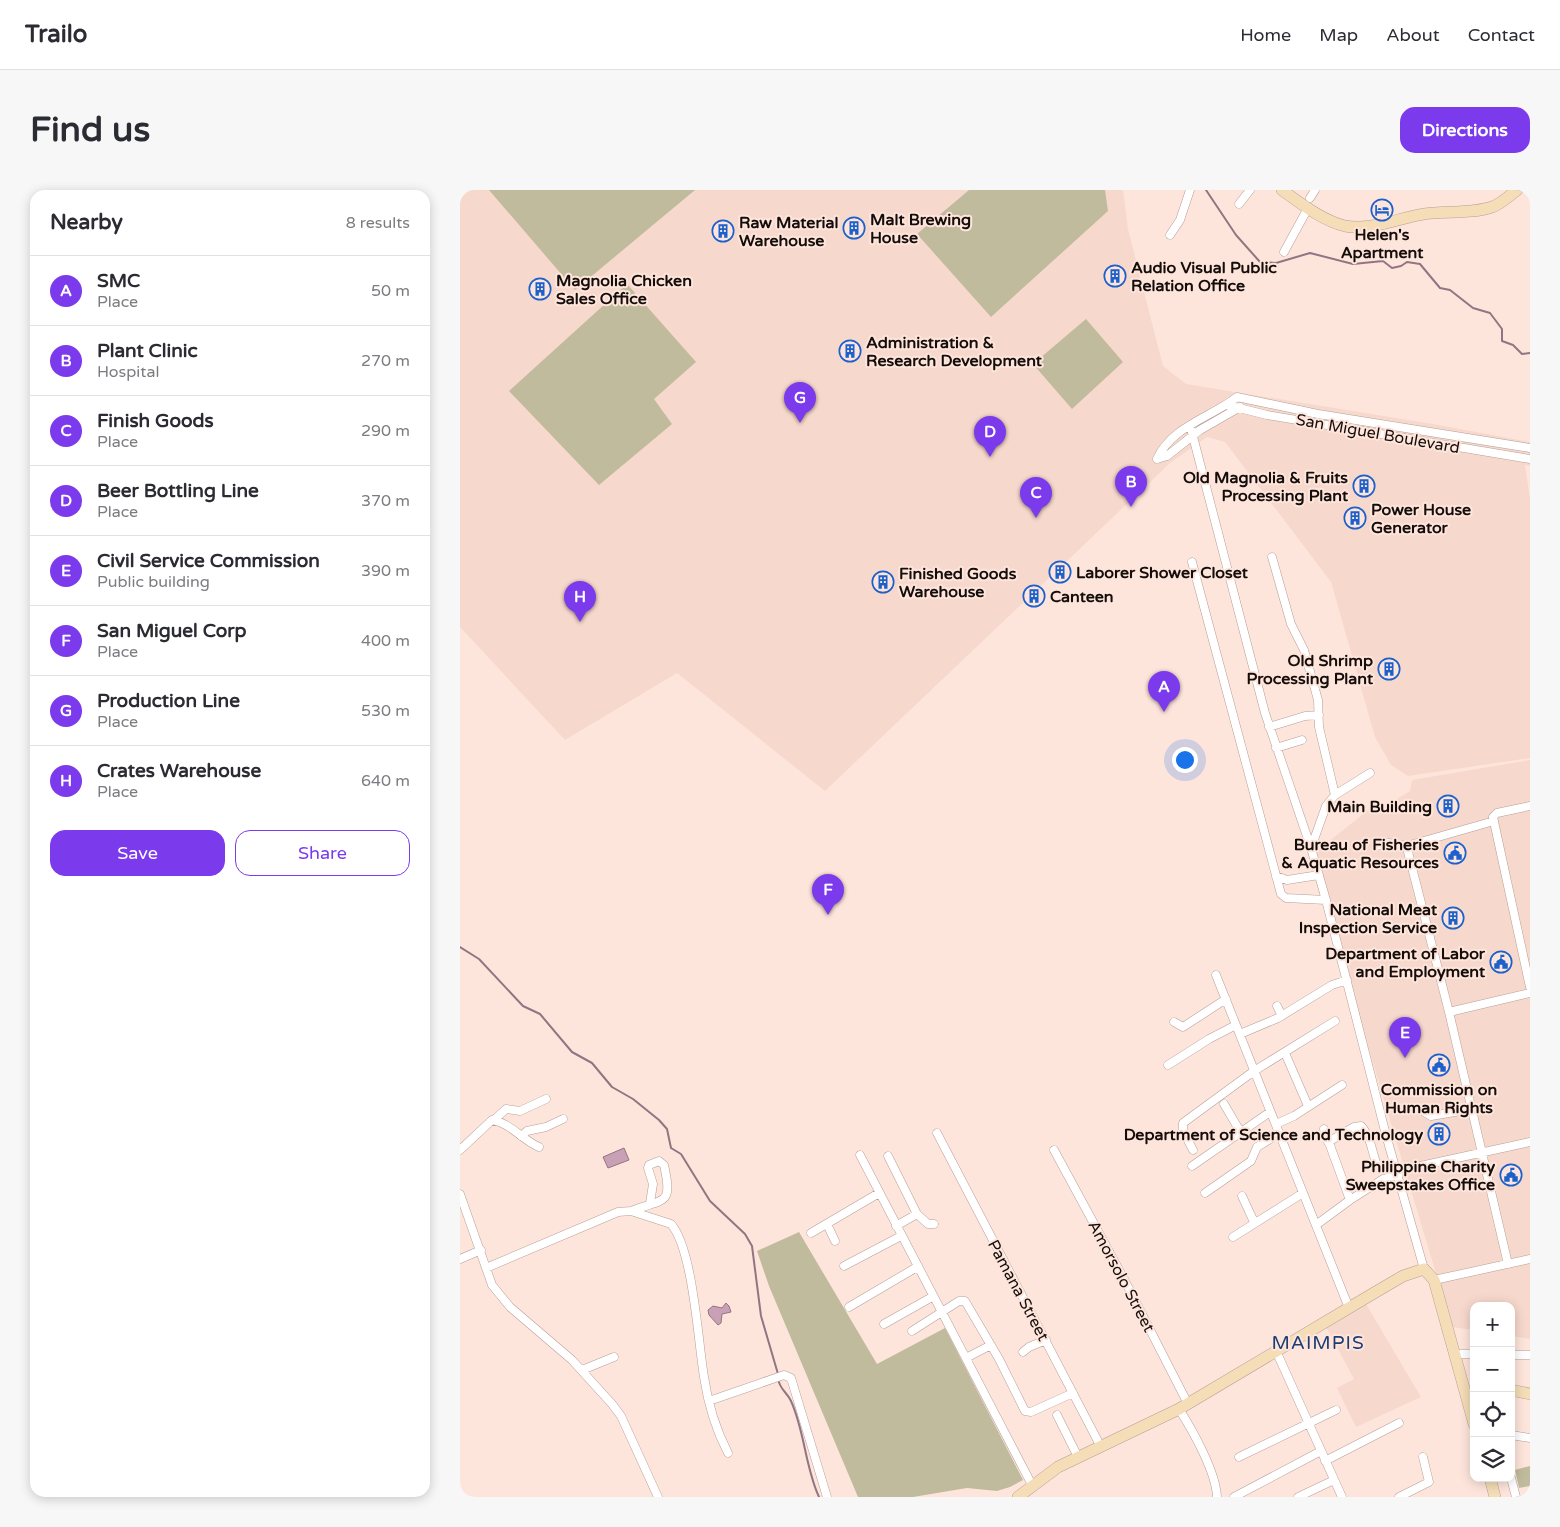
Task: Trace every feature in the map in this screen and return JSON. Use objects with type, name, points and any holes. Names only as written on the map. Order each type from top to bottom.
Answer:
[{"type":"street","points":[[1170,235],[1180,220],[1190,190]]},
{"type":"street","points":[[1239,204],[1250,190]]},
{"type":"street","points":[[1282,190],[1309,203],[1345,226],[1363,226],[1423,214],[1487,208],[1499,204],[1517,190]]},
{"type":"street","points":[[1284,252],[1316,190]]},
{"type":"street","name":"San Miguel Boulevard","points":[[1227,405],[1237,397],[1318,414],[1378,422],[1530,448]]},
{"type":"street","points":[[1227,405],[1181,430],[1163,446],[1157,459],[1167,456],[1193,436],[1249,400]]},
{"type":"street","name":"San Miguel Boulevard","points":[[1227,405],[1267,415],[1530,459]]},
{"type":"street","points":[[1375,432],[1378,422]]},
{"type":"street","points":[[1190,425],[1269,727],[1311,848],[1424,1269],[1434,1280],[1470,1410]]},
{"type":"street","points":[[1272,558],[1291,624],[1304,650],[1318,700],[1321,735],[1335,795]]},
{"type":"street","points":[[1192,562],[1281,894],[1286,898],[1326,900]]},
{"type":"street","points":[[1269,727],[1305,716],[1319,715]]},
{"type":"street","points":[[1276,748],[1302,740]]},
{"type":"street","points":[[1311,848],[1326,806],[1335,795],[1370,773]]},
{"type":"street","points":[[1376,846],[1388,843],[1408,846],[1530,806]]},
{"type":"street","points":[[1496,817],[1530,987]]},
{"type":"street","points":[[1408,846],[1508,1264]]},
{"type":"street","points":[[1276,876],[1287,880],[1318,875]]},
{"type":"street","points":[[1216,975],[1349,1308]]},
{"type":"street","points":[[1240,1034],[1282,1016],[1332,985],[1347,980]]},
{"type":"street","points":[[1449,1012],[1530,993]]},
{"type":"street","points":[[1174,1022],[1182,1027],[1226,999]]},
{"type":"street","points":[[1276,1006],[1282,1016]]},
{"type":"street","points":[[1193,1150],[1183,1131],[1183,1124],[1254,1071],[1335,1021]]},
{"type":"street","points":[[1168,1065],[1209,1039],[1236,1025]]},
{"type":"street","points":[[1285,1053],[1308,1106]]},
{"type":"street","points":[[1276,1124],[1294,1116],[1342,1085]]},
{"type":"street","points":[[460,1150],[490,1121],[494,1120],[506,1109],[520,1111],[546,1099]]},
{"type":"street","points":[[1224,1104],[1241,1133]]},
{"type":"street","points":[[1421,1110],[1431,1116],[1472,1109]]},
{"type":"street","points":[[1192,1166],[1270,1112]]},
{"type":"street","points":[[521,1136],[527,1131],[546,1127],[563,1119]]},
{"type":"street","points":[[494,1120],[508,1125],[539,1147]]},
{"type":"street","points":[[1328,1142],[1354,1127],[1361,1126],[1368,1133],[1370,1148],[1377,1166],[1397,1171]]},
{"type":"street","points":[[1324,1129],[1350,1200]]},
{"type":"street","name":"Pamana Street","points":[[936,1133],[1101,1447]]},
{"type":"street","points":[[1205,1193],[1252,1161],[1257,1147],[1280,1133]]},
{"type":"street","points":[[1416,1167],[1530,1142]]},
{"type":"street","name":"Amorsolo Street","points":[[1054,1150],[1125,1281],[1184,1406],[1212,1475],[1217,1497]]},
{"type":"street","points":[[860,1155],[940,1313],[966,1358],[1032,1486]]},
{"type":"street","points":[[888,1156],[917,1214],[928,1224],[934,1224]]},
{"type":"street","points":[[486,1268],[608,1214],[631,1211],[650,1203],[660,1203],[668,1194],[668,1186],[664,1165],[659,1161],[649,1165],[648,1168],[653,1184],[650,1203]]},
{"type":"street","points":[[1316,1225],[1350,1200],[1397,1171]]},
{"type":"street","points":[[1233,1237],[1302,1193]]},
{"type":"street","points":[[460,1194],[482,1250],[492,1285],[502,1299],[582,1370],[621,1416],[658,1497]]},
{"type":"street","points":[[811,1232],[879,1194]]},
{"type":"street","points":[[1242,1196],[1254,1222]]},
{"type":"street","points":[[631,1211],[671,1224],[675,1229],[684,1254],[694,1302],[709,1401],[715,1426],[728,1453]]},
{"type":"street","points":[[896,1226],[917,1214]]},
{"type":"street","points":[[828,1224],[835,1241]]},
{"type":"street","points":[[844,1266],[901,1236]]},
{"type":"street","points":[[460,1259],[482,1250]]},
{"type":"street","points":[[1434,1280],[1530,1259]]},
{"type":"street","points":[[849,1306],[917,1268]]},
{"type":"street","points":[[1018,1497],[1058,1467],[1184,1406],[1277,1353],[1403,1276],[1424,1269]]},
{"type":"street","points":[[884,1324],[932,1297]]},
{"type":"street","points":[[912,1331],[959,1301],[965,1301],[991,1345],[1024,1411],[1031,1412],[1073,1393]]},
{"type":"street","points":[[1023,1352],[1029,1347],[1046,1340]]},
{"type":"street","points":[[966,1358],[991,1345]]},
{"type":"street","points":[[1277,1353],[1342,1497]]},
{"type":"street","points":[[1454,1354],[1470,1354]]},
{"type":"street","points":[[1515,1355],[1530,1355]]},
{"type":"street","points":[[582,1370],[614,1356]]},
{"type":"street","points":[[709,1401],[780,1377],[791,1378],[827,1497]]},
{"type":"street","points":[[1461,1380],[1470,1382]]},
{"type":"street","points":[[1515,1391],[1530,1394]]},
{"type":"street","points":[[1240,1457],[1336,1410]]},
{"type":"street","points":[[1056,1415],[1078,1457]]},
{"type":"street","points":[[1325,1461],[1399,1422]]},
{"type":"street","points":[[1515,1436],[1530,1438]]},
{"type":"street","points":[[1234,1497],[1321,1451]]},
{"type":"street","points":[[1399,1497],[1429,1482],[1423,1457]]},
{"type":"street","points":[[1298,1497],[1334,1480]]},
{"type":"street","points":[[1491,1482],[1495,1497]]},
{"type":"street","points":[[1512,1482],[1516,1497]]},
{"type":"shaded area","points":[[460,190],[1123,190],[1128,229],[1163,366],[1186,384],[1433,424],[1530,442],[1530,466],[1525,465],[1530,499],[1530,758],[1408,776],[1391,765],[1375,737],[1331,582],[1225,442],[1207,437],[1170,463],[825,791],[677,673],[565,740],[460,627]]},
{"type":"shaded area","points":[[489,190],[695,190],[575,290]]},
{"type":"shaded area","points":[[969,190],[1105,190],[1108,211],[991,317],[917,234]]},
{"type":"shaded area","points":[[627,284],[696,362],[654,399],[672,424],[599,485],[509,391]]},
{"type":"shaded area","points":[[1086,319],[1123,362],[1072,409],[1033,364]]},
{"type":"shaded area","points":[[1530,760],[1530,1339],[1515,1337],[1515,1302],[1470,1302],[1470,1329],[1452,1327],[1311,856],[1368,810],[1390,803],[1410,791],[1412,780]]},
{"type":"shaded area","points":[[624,1148],[629,1160],[608,1168],[603,1157]]},
{"type":"shaded area","points":[[799,1232],[877,1364],[945,1328],[1023,1480],[997,1491],[967,1488],[913,1497],[858,1497],[769,1286],[757,1251]]},
{"type":"shaded area","points":[[726,1303],[731,1312],[722,1314],[721,1323],[718,1325],[709,1315],[708,1310],[713,1306],[722,1308]]},
{"type":"shaded area","points":[[1366,1304],[1421,1397],[1356,1427],[1337,1388],[1354,1379],[1326,1327]]},
{"type":"shaded area","points":[[1530,1466],[1530,1486],[1519,1488],[1515,1470]]},
{"type":"waterway","points":[[1206,190],[1236,235],[1260,262],[1276,263],[1310,253],[1353,264],[1383,261],[1392,268],[1407,262],[1420,264],[1440,288],[1450,290],[1473,308],[1490,313],[1502,329],[1502,341],[1513,345],[1522,354],[1530,353]]},
{"type":"waterway","points":[[460,947],[479,959],[523,1006],[540,1014],[572,1052],[592,1063],[612,1087],[633,1099],[667,1129],[671,1148],[681,1154],[710,1201],[745,1234],[752,1246],[761,1316],[778,1374]]},
{"type":"waterway","points":[[778,1378],[796,1413],[814,1486],[819,1497]]},
{"type":"place","name":"Helen's Apartment","points":[[1382,210]]},
{"type":"place","name":"Malt Brewing House","points":[[854,228]]},
{"type":"place","name":"Raw Material Warehouse","points":[[723,231]]},
{"type":"place","name":"Audio Visual Public Relation Office","points":[[1115,276]]},
{"type":"place","name":"Magnolia Chicken Sales Office","points":[[540,289]]},
{"type":"place","name":"Administration & Research Development","points":[[850,351]]},
{"type":"place","name":"Production Line","points":[[800,423]]},
{"type":"place","name":"Beer Bottling Line","points":[[990,457]]},
{"type":"place","name":"Old Magnolia & Fruits Processing Plant","points":[[1364,486]]},
{"type":"place","name":"Plant Clinic","points":[[1131,507]]},
{"type":"place","name":"Finish Goods","points":[[1036,518]]},
{"type":"place","name":"Power House Generator","points":[[1355,518]]},
{"type":"place","name":"Laborer Shower Closet","points":[[1060,572]]},
{"type":"place","name":"Finished Goods Warehouse","points":[[883,582]]},
{"type":"place","name":"Canteen","points":[[1034,596]]},
{"type":"place","name":"Crates Warehouse","points":[[580,622]]},
{"type":"place","name":"Old Shrimp Processing Plant","points":[[1389,669]]},
{"type":"place","name":"SMC","points":[[1164,712]]},
{"type":"place","name":"Main Building","points":[[1448,806]]},
{"type":"place","name":"Bureau of Fisheries & Aquatic Resources","points":[[1455,853]]},
{"type":"place","name":"San Miguel Corp","points":[[828,915]]},
{"type":"place","name":"National Meat Inspection Service","points":[[1453,918]]},
{"type":"place","name":"Department of Labor and Employment","points":[[1501,962]]},
{"type":"place","name":"Civil Service Commission","points":[[1405,1058]]},
{"type":"place","name":"Commission on Human Rights","points":[[1439,1065]]},
{"type":"place","name":"Department of Science and Technology","points":[[1439,1134]]},
{"type":"place","name":"Philippine Charity Sweepstakes Office","points":[[1511,1175]]},
{"type":"district","name":"MAIMPIS","points":[[1318,1342]]}]
